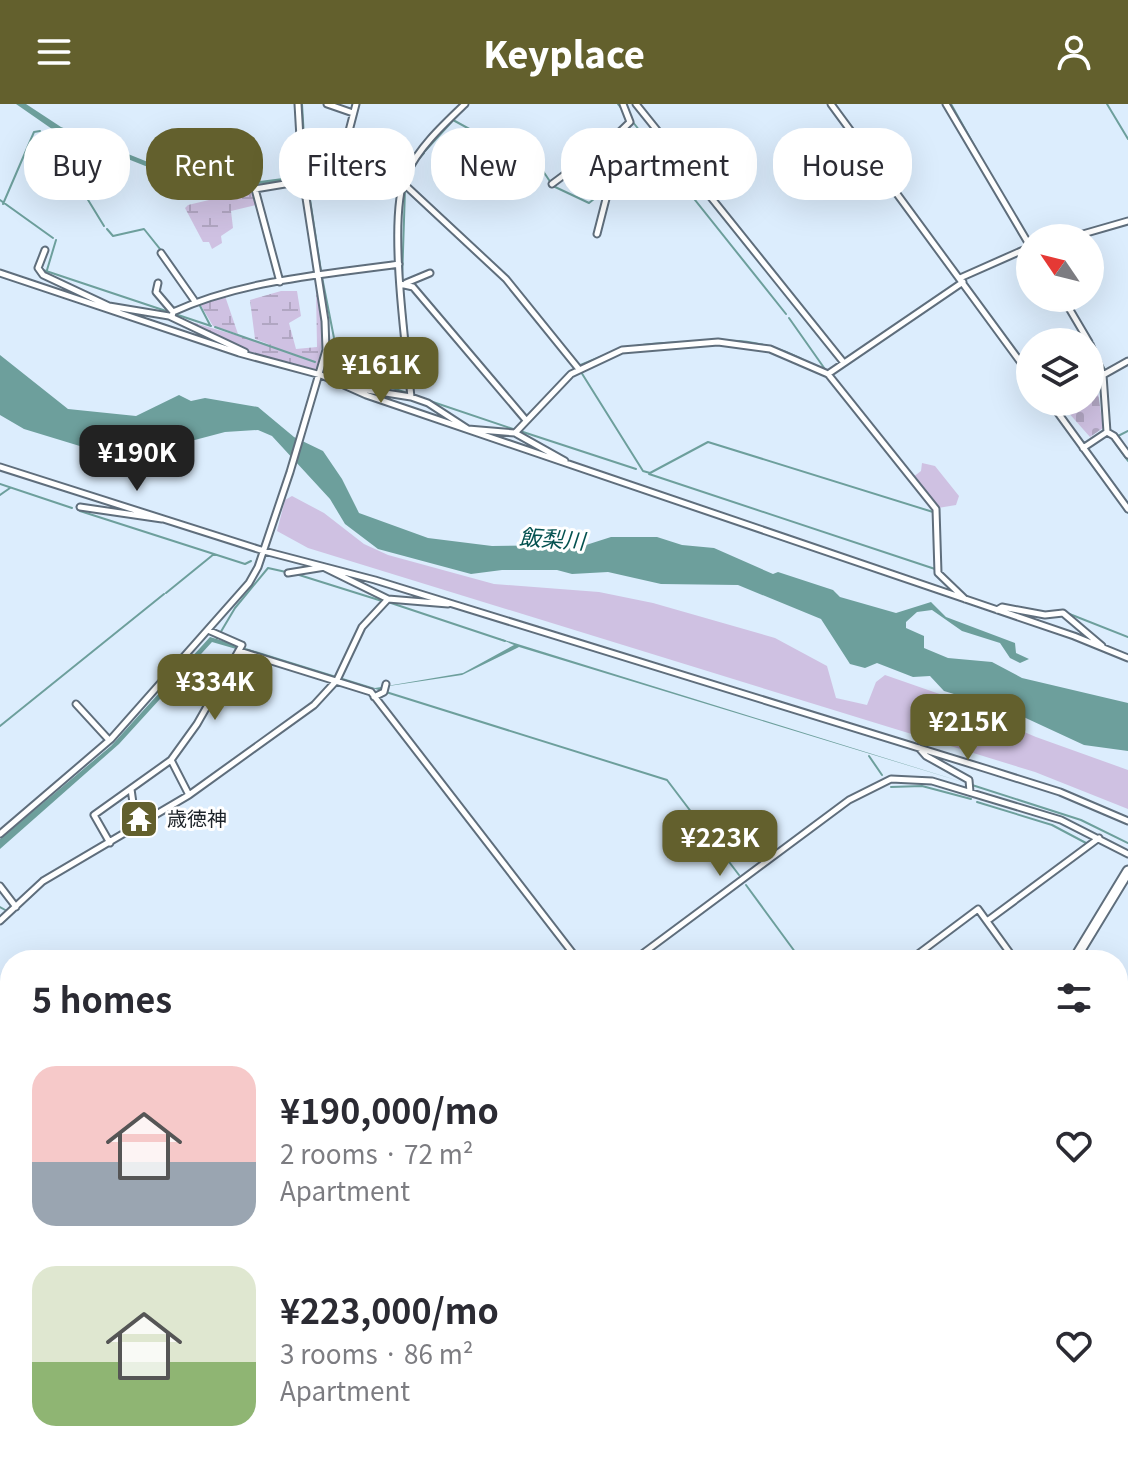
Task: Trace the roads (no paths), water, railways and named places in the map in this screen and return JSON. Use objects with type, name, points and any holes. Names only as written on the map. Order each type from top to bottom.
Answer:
[{"type":"highway","points":[[1080,950],[1127,873]]},
{"type":"street","points":[[298,104],[300,128]]},
{"type":"street","points":[[327,104],[353,113]]},
{"type":"street","points":[[349,128],[356,104]]},
{"type":"street","points":[[415,165],[427,144],[465,104]]},
{"type":"street","points":[[623,104],[630,123],[624,128]]},
{"type":"street","points":[[636,104],[844,363]]},
{"type":"street","points":[[831,104],[1016,355]]},
{"type":"street","points":[[946,104],[1016,224]]},
{"type":"street","points":[[552,184],[561,177]]},
{"type":"street","points":[[279,183],[255,189],[280,282]]},
{"type":"street","points":[[415,194],[506,279],[578,368]]},
{"type":"street","points":[[0,834],[109,740],[210,631],[249,583],[264,549],[320,378],[326,331],[306,200]]},
{"type":"street","points":[[403,200],[399,264],[411,397]]},
{"type":"street","points":[[597,234],[606,200]]},
{"type":"street","points":[[1104,228],[1128,221]]},
{"type":"street","points":[[45,250],[38,268],[40,274],[109,308],[172,315],[249,355]]},
{"type":"street","points":[[161,253],[194,300]]},
{"type":"street","points":[[828,374],[962,280],[1016,254]]},
{"type":"street","points":[[172,315],[194,300],[280,282],[399,264]]},
{"type":"street","points":[[0,273],[353,388],[1128,658]]},
{"type":"street","points":[[403,284],[430,273]]},
{"type":"street","points":[[158,283],[155,290],[172,315]]},
{"type":"street","points":[[403,284],[413,287],[525,419]]},
{"type":"street","points":[[515,433],[525,419],[578,368],[622,350],[718,342],[770,349],[828,374],[936,509],[938,571],[965,599]]},
{"type":"street","points":[[1104,374],[1128,361]]},
{"type":"street","points":[[353,388],[411,397],[468,429],[515,433],[567,463]]},
{"type":"street","points":[[1104,389],[1107,432]]},
{"type":"street","points":[[1060,416],[1128,509]]},
{"type":"street","points":[[1083,448],[1107,432]]},
{"type":"street","points":[[1107,432],[1114,436],[1128,455]]},
{"type":"street","points":[[0,467],[1060,792],[1128,821]]},
{"type":"street","points":[[80,507],[163,517]]},
{"type":"street","points":[[289,572],[325,567],[388,599],[448,603]]},
{"type":"street","points":[[0,921],[43,881],[189,795],[314,705],[338,677],[362,627],[388,599]]},
{"type":"street","points":[[997,610],[1002,607],[1050,615],[1063,613],[1102,647]]},
{"type":"street","points":[[210,631],[240,649],[338,677],[367,690],[570,950]]},
{"type":"street","points":[[110,843],[94,815],[171,760],[197,724],[240,649]]},
{"type":"street","points":[[221,681],[242,698]]},
{"type":"street","points":[[374,697],[385,689]]},
{"type":"street","points":[[76,704],[109,740]]},
{"type":"street","points":[[919,748],[926,756],[969,780],[970,792]]},
{"type":"street","points":[[171,760],[189,795]]},
{"type":"street","points":[[647,950],[825,818],[876,784],[914,778],[970,792],[1061,820],[1128,854]]},
{"type":"street","points":[[131,789],[133,803],[145,823]]},
{"type":"street","points":[[987,921],[1099,838]]},
{"type":"street","points":[[0,886],[16,907]]},
{"type":"street","points":[[924,950],[978,909],[1008,950]]},
{"type":"street","points":[[109,1462],[163,1462]]},
{"type":"waterway","points":[[302,104],[303,128]]},
{"type":"waterway","points":[[425,151],[468,104]]},
{"type":"waterway","points":[[618,104],[623,110]]},
{"type":"waterway","points":[[951,104],[979,154]]},
{"type":"waterway","points":[[1107,104],[1128,139]]},
{"type":"waterway","points":[[453,120],[541,168],[553,186],[561,190]]},
{"type":"waterway","points":[[632,121],[786,314]]},
{"type":"waterway","points":[[415,163],[424,153]]},
{"type":"waterway","points":[[3,204],[24,155]]},
{"type":"waterway","points":[[415,198],[450,230]]},
{"type":"waterway","points":[[0,200],[53,238]]},
{"type":"waterway","points":[[88,200],[104,226]]},
{"type":"waterway","points":[[310,200],[321,271]]},
{"type":"waterway","points":[[405,200],[402,282],[413,395]]},
{"type":"waterway","points":[[583,200],[589,203],[593,200]]},
{"type":"waterway","points":[[107,229],[113,236],[144,229],[176,269]]},
{"type":"waterway","points":[[47,270],[56,240]]},
{"type":"waterway","points":[[43,270],[169,312]]},
{"type":"waterway","points":[[178,272],[185,283]]},
{"type":"waterway","points":[[322,277],[334,338],[331,367],[410,394]]},
{"type":"waterway","points":[[502,278],[511,289]]},
{"type":"waterway","points":[[198,302],[210,325]]},
{"type":"waterway","points":[[1073,312],[1105,370]]},
{"type":"waterway","points":[[175,314],[211,326]]},
{"type":"waterway","points":[[789,318],[827,372]]},
{"type":"waterway","points":[[215,327],[315,362]]},
{"type":"waterway","points":[[631,347],[740,341],[782,350],[811,364]]},
{"type":"waterway","points":[[578,366],[605,355]]},
{"type":"waterway","points":[[581,372],[643,471],[650,473],[708,442],[933,512]]},
{"type":"waterway","points":[[427,400],[513,429]]},
{"type":"waterway","points":[[1108,417],[1110,427]]},
{"type":"waterway","points":[[520,431],[636,469]]},
{"type":"waterway","points":[[1118,436],[1128,431]]},
{"type":"waterway","points":[[1110,436],[1128,461]]},
{"type":"waterway","points":[[649,474],[935,569]]},
{"type":"waterway","points":[[1099,474],[1128,513]]},
{"type":"waterway","points":[[0,484],[72,508]]},
{"type":"waterway","points":[[0,495],[10,488]]},
{"type":"waterway","points":[[80,511],[245,564],[251,561]]},
{"type":"waterway","points":[[938,511],[940,545]]},
{"type":"waterway","points":[[166,593],[214,554]]},
{"type":"waterway","points":[[216,640],[235,608],[268,568],[286,572]]},
{"type":"waterway","points":[[296,574],[382,601]]},
{"type":"waterway","points":[[0,726],[164,594]]},
{"type":"waterway","points":[[388,602],[505,641]]},
{"type":"waterway","points":[[1067,613],[1128,637]]},
{"type":"waterway","points":[[386,692],[667,780],[739,875]]},
{"type":"waterway","points":[[869,756],[882,775]]},
{"type":"waterway","points":[[972,785],[1081,820],[1128,843]]},
{"type":"waterway","points":[[891,787],[922,786],[971,799]]},
{"type":"waterway","points":[[977,802],[1052,825],[1086,843]]},
{"type":"waterway","points":[[746,885],[794,950]]},
{"type":"waterway","points":[[0,907],[7,911]]},
{"type":"place","name":"歳徳神","points":[[139,819]]},
{"type":"water label","name":"飯梨川","points":[[552,539]]}]
